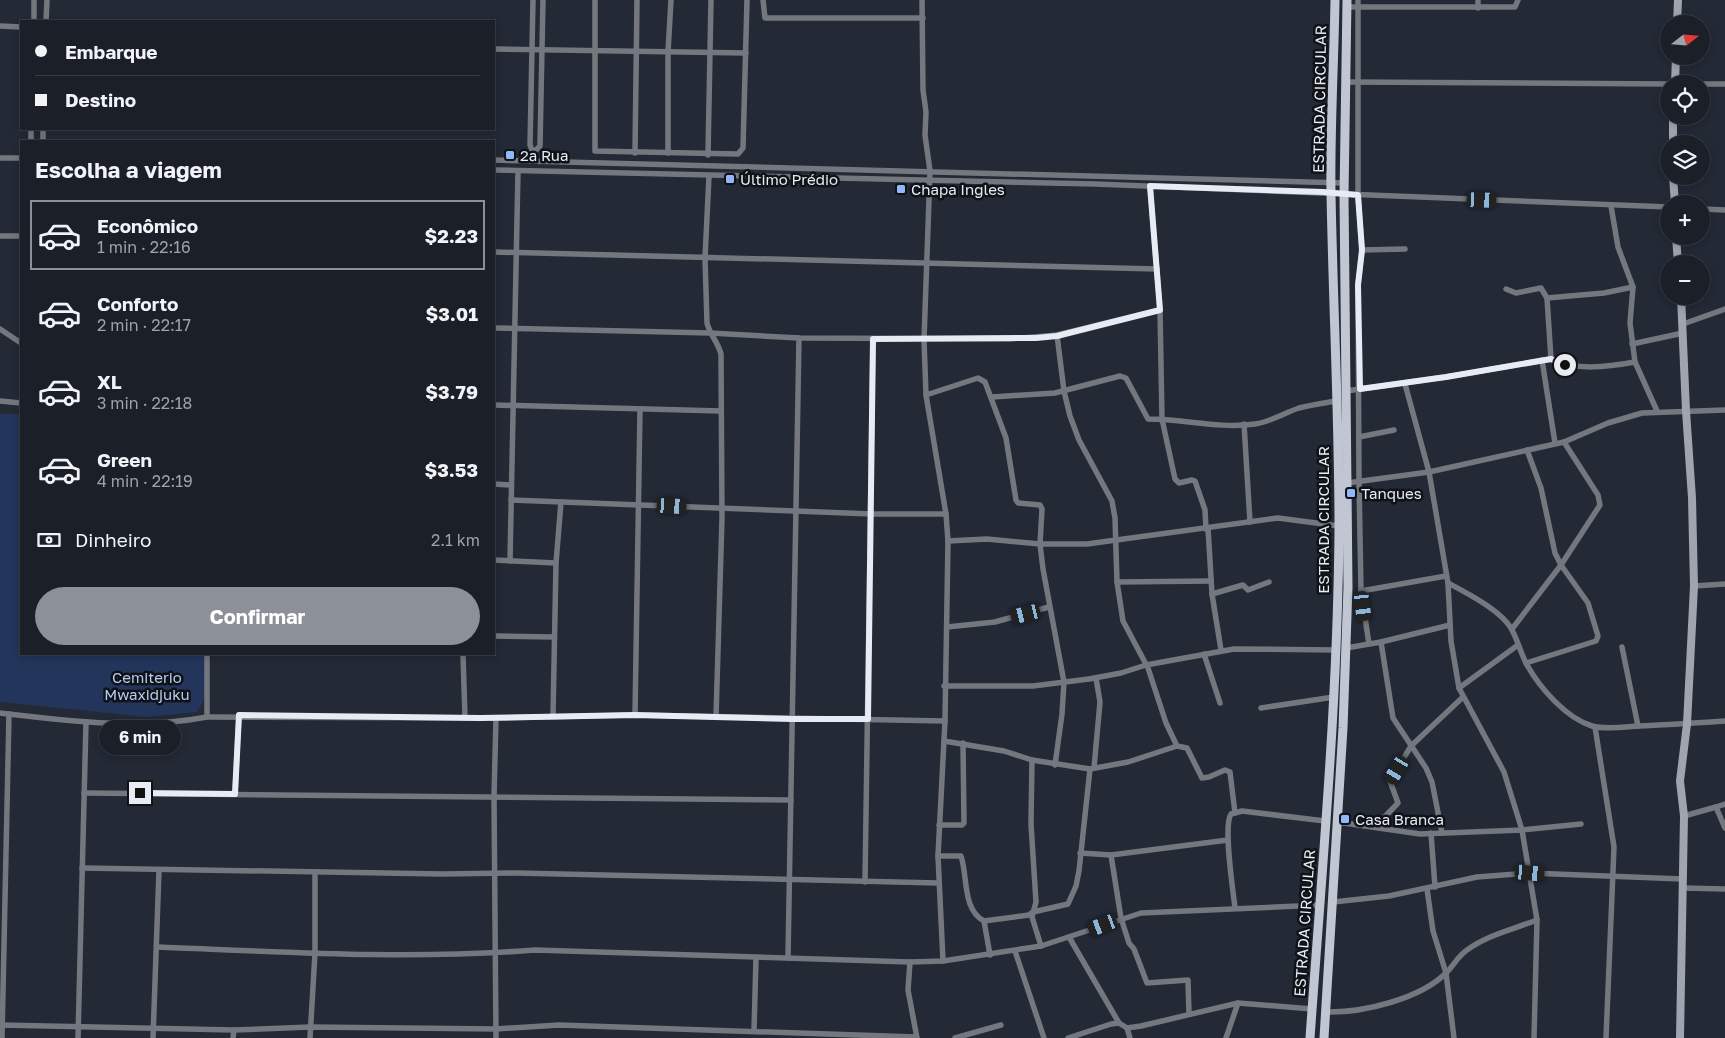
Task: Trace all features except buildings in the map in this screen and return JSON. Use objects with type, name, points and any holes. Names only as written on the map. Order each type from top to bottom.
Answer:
[{"type":"main road","name":"ESTRADA CIRCULAR","points":[[1310,1038],[1321,906],[1325,821],[1332,756],[1339,526],[1331,192],[1335,0]]},
{"type":"main road","points":[[1324,1038],[1346,648],[1347,252],[1344,195],[1347,4]]},
{"type":"street","points":[[34,0],[34,20]]},
{"type":"street","points":[[46,20],[47,0]]},
{"type":"street","points":[[533,0],[530,146],[532,150],[536,151],[540,146],[543,0]]},
{"type":"street","points":[[596,0],[594,148],[597,152],[708,155],[738,154],[742,152],[747,0]]},
{"type":"street","points":[[635,153],[637,0]]},
{"type":"street","points":[[668,153],[668,52],[671,0]]},
{"type":"street","points":[[708,155],[711,0]]},
{"type":"street","points":[[763,0],[765,18],[923,18]]},
{"type":"street","points":[[922,0],[923,90],[926,112],[924,135],[930,171],[924,340],[926,395],[946,514],[948,541],[944,686],[945,721],[938,856],[943,961]]},
{"type":"street","points":[[1358,0],[1358,195],[1362,250],[1358,285],[1359,482],[1361,591],[1369,644]]},
{"type":"street","points":[[1478,0],[1478,8]]},
{"type":"street","points":[[1347,4],[1358,7],[1478,8],[1515,7],[1518,0]]},
{"type":"street","points":[[1677,15],[1678,0]]},
{"type":"street","points":[[0,26],[20,27]]},
{"type":"street","points":[[495,49],[746,54]]},
{"type":"street","points":[[1346,82],[1660,84]]},
{"type":"street","points":[[1710,84],[1725,84]]},
{"type":"street","points":[[0,158],[20,158]]},
{"type":"street","points":[[495,160],[1331,181],[1345,183]]},
{"type":"street","points":[[495,170],[1150,186],[1660,207]]},
{"type":"street","points":[[510,561],[518,171]]},
{"type":"street","points":[[709,176],[706,258],[707,323],[710,333],[719,344],[721,354],[721,509],[716,717]]},
{"type":"street","points":[[1150,186],[1160,310],[1162,419],[1175,476],[1179,483],[1195,481],[1205,510],[1212,594],[1221,650]]},
{"type":"street","points":[[1611,206],[1618,247],[1633,287],[1630,323],[1635,362],[1656,411]]},
{"type":"street","points":[[1710,209],[1725,210]]},
{"type":"street","points":[[0,236],[20,236]]},
{"type":"street","points":[[1362,250],[1405,249]]},
{"type":"street","points":[[495,252],[1157,269]]},
{"type":"street","points":[[1547,298],[1604,293],[1633,287]]},
{"type":"street","points":[[1506,289],[1516,293],[1541,288],[1547,298],[1551,359]]},
{"type":"street","points":[[1680,1038],[1684,816],[1680,781],[1687,724],[1694,586],[1692,498],[1686,411],[1682,305]]},
{"type":"street","points":[[1683,324],[1725,309]]},
{"type":"street","points":[[495,328],[924,340],[1057,336],[1160,310]]},
{"type":"street","points":[[0,329],[20,342]]},
{"type":"street","points":[[1632,344],[1683,333]]},
{"type":"street","points":[[1057,336],[1064,391],[1079,440],[1112,501],[1117,540],[1117,582],[1123,621],[1146,665],[1166,723],[1177,746]]},
{"type":"street","points":[[788,958],[799,338]]},
{"type":"street","points":[[865,882],[872,514],[873,339]]},
{"type":"street","points":[[1346,391],[1405,384],[1551,359],[1565,365],[1592,366],[1635,362]]},
{"type":"street","points":[[1542,360],[1555,443]]},
{"type":"street","points":[[992,397],[1064,391],[1124,376],[1146,418],[1200,424],[1257,424],[1300,408],[1336,401]]},
{"type":"street","points":[[926,395],[978,378],[986,382],[1006,438],[1016,500],[1018,503],[1040,506],[1042,509],[1040,544],[1049,607],[1064,682],[1062,714],[1054,765]]},
{"type":"street","points":[[1405,384],[1429,472],[1448,583],[1450,625],[1459,688],[1494,749],[1504,772],[1522,830],[1537,920],[1534,1038]]},
{"type":"street","points":[[0,401],[20,403]]},
{"type":"street","points":[[495,405],[721,411]]},
{"type":"street","points":[[635,715],[640,504],[640,410]]},
{"type":"street","points":[[1347,482],[1429,472],[1564,442],[1608,423],[1656,411],[1725,410]]},
{"type":"street","points":[[1244,424],[1250,522]]},
{"type":"street","points":[[1359,437],[1394,430]]},
{"type":"street","points":[[1512,629],[1560,564],[1600,505],[1598,495],[1564,442]]},
{"type":"street","points":[[1526,663],[1568,648],[1591,644],[1596,641],[1598,636],[1588,603],[1560,564],[1551,541],[1541,488],[1527,450]]},
{"type":"street","points":[[495,484],[511,485]]},
{"type":"street","points":[[511,500],[872,514],[946,514]]},
{"type":"street","points":[[552,716],[556,563],[561,502]]},
{"type":"street","points":[[948,541],[987,538],[1040,544],[1087,544],[1278,518],[1339,526]]},
{"type":"street","points":[[495,560],[556,563]]},
{"type":"street","points":[[1361,591],[1446,576]]},
{"type":"street","points":[[1117,582],[1211,581]]},
{"type":"street","points":[[1212,594],[1243,585],[1250,590],[1269,582]]},
{"type":"street","points":[[1448,583],[1494,612],[1512,629],[1526,663],[1546,691],[1564,709],[1584,723],[1595,727],[1725,721]]},
{"type":"street","points":[[1694,586],[1725,584]]},
{"type":"street","points":[[947,627],[995,622],[1049,607]]},
{"type":"street","points":[[1346,648],[1381,642],[1450,625]]},
{"type":"street","points":[[495,636],[554,638]]},
{"type":"street","points":[[1381,642],[1393,718],[1426,768],[1432,782],[1442,833]]},
{"type":"street","points":[[1459,688],[1518,645]]},
{"type":"street","points":[[1622,647],[1638,726]]},
{"type":"street","points":[[944,686],[1033,686],[1096,678],[1146,665],[1221,650],[1280,648],[1336,650]]},
{"type":"street","points":[[1204,654],[1220,703]]},
{"type":"street","points":[[207,655],[208,717]]},
{"type":"street","points":[[463,655],[465,718]]},
{"type":"street","points":[[938,856],[961,856],[968,897],[973,913],[984,921],[1016,918],[1068,904],[1076,886],[1092,768],[1100,702],[1096,678]]},
{"type":"street","points":[[1375,827],[1398,803],[1390,781],[1411,746],[1463,697]]},
{"type":"street","points":[[1261,708],[1334,698]]},
{"type":"street","points":[[0,713],[86,722],[174,722],[239,715],[496,718],[635,715],[945,721]]},
{"type":"street","points":[[2,1038],[2,897],[9,714]]},
{"type":"street","points":[[235,794],[239,715]]},
{"type":"street","points":[[496,718],[494,796],[496,1038]]},
{"type":"street","points":[[78,1038],[86,722]]},
{"type":"street","points":[[1595,727],[1615,856],[1606,1038]]},
{"type":"street","points":[[944,741],[1004,751],[1054,765],[1092,768],[1128,762],[1177,746],[1186,748],[1202,778],[1210,777],[1225,770],[1230,772],[1235,813]]},
{"type":"street","points":[[939,825],[964,823],[963,743]]},
{"type":"street","points":[[1032,760],[1031,824],[1036,902],[1033,912],[1041,946]]},
{"type":"street","points":[[84,793],[791,800]]},
{"type":"street","points":[[1684,816],[1725,804]]},
{"type":"street","points":[[1716,807],[1725,828]]},
{"type":"street","points":[[1235,908],[1228,840],[1228,819],[1235,813],[1242,811],[1325,821]]},
{"type":"street","points":[[1337,822],[1400,832],[1431,834],[1522,830],[1581,824]]},
{"type":"street","points":[[1431,834],[1436,887]]},
{"type":"street","points":[[1080,853],[1111,855],[1228,840]]},
{"type":"street","points":[[1111,855],[1121,918],[1129,943],[1134,949],[1147,983],[1188,980],[1189,1014]]},
{"type":"street","points":[[82,868],[938,883]]},
{"type":"street","points":[[153,1038],[158,947],[159,870]]},
{"type":"street","points":[[310,1038],[315,872]]},
{"type":"street","points":[[1333,902],[1427,889],[1477,877],[1530,873],[1682,879]]},
{"type":"street","points":[[1682,888],[1725,889]]},
{"type":"street","points":[[1427,889],[1434,931],[1446,973],[1454,1038]]},
{"type":"street","points":[[158,947],[314,953],[496,953],[536,950],[756,958],[910,962],[943,961],[1041,946],[1121,918],[1141,913],[1165,910],[1321,906]]},
{"type":"street","points":[[1326,1012],[1391,1003],[1408,996],[1446,973],[1465,951],[1479,942],[1537,920]]},
{"type":"street","points":[[984,921],[990,955]]},
{"type":"street","points":[[1069,937],[1119,1023],[1127,1028],[1130,1038]]},
{"type":"street","points":[[1015,951],[1044,1038]]},
{"type":"street","points":[[754,1031],[756,958]]},
{"type":"street","points":[[1,1025],[234,1030],[310,1027],[496,1029],[559,1025],[916,1037],[908,990],[910,962]]},
{"type":"street","points":[[1226,1038],[1238,1002]]},
{"type":"street","points":[[1127,1028],[1238,1002],[1312,1009]]},
{"type":"street","points":[[1068,1038],[1119,1023]]},
{"type":"street","points":[[955,1038],[1001,1025]]},
{"type":"street","points":[[234,1030],[234,1038]]},
{"type":"green space","name":"Cemiterio Mwaxidjuku","points":[[0,414],[20,414],[20,655],[204,655],[208,693],[197,712],[147,717],[0,702]]},
{"type":"place","name":"2ª Rua","points":[[510,155]]},
{"type":"place","name":"Último Prédio","points":[[730,179]]},
{"type":"place","name":"Chapa Ingles","points":[[901,189]]},
{"type":"place","name":"Tanques","points":[[1351,493]]},
{"type":"place","name":"Casa Branca","points":[[1345,819]]},
{"type":"route","points":[[140,793],[235,794],[239,715],[480,718],[635,715],[868,719],[873,339],[1009,339],[1057,336],[1160,310],[1150,186],[1331,192],[1344,195],[1358,195],[1362,250],[1358,285],[1360,389],[1405,384],[1551,359],[1565,365]]}]
